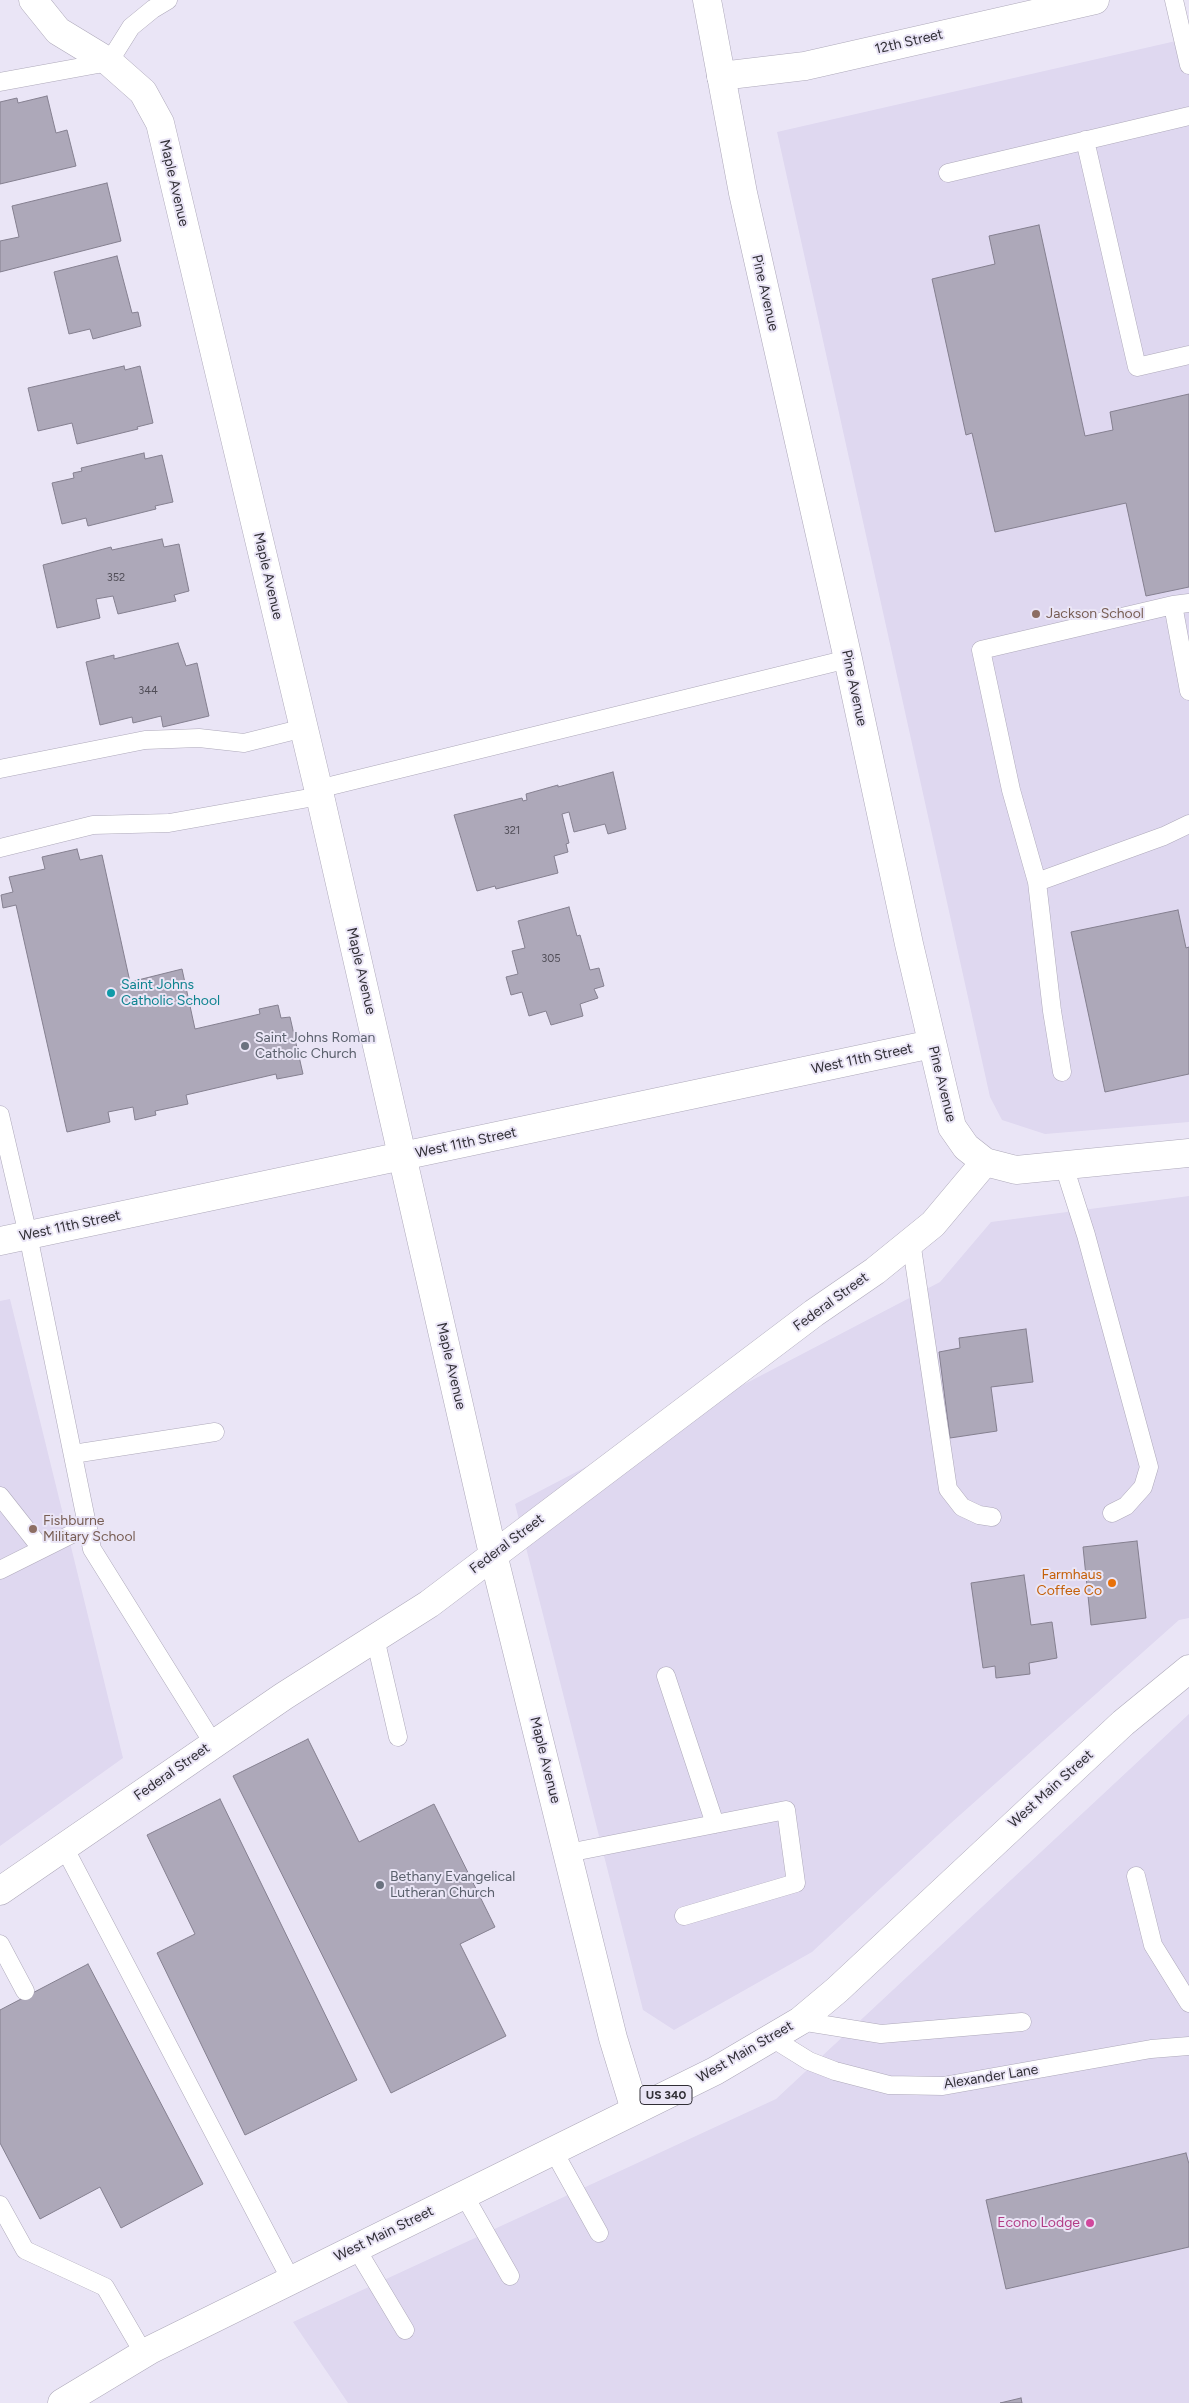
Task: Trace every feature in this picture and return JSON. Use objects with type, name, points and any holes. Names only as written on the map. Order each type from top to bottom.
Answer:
[{"type":"street","name":"Maple Avenue","points":[[33,0],[58,31],[109,62],[143,92],[160,123],[404,1156],[493,1554],[614,2038],[635,2110]]},
{"type":"street","name":"Pine Avenue","points":[[707,0],[743,193],[952,1128],[966,1147],[985,1162],[1016,1170],[1189,1153]]},
{"type":"street","name":"12th Street","points":[[721,76],[805,66],[1062,4],[1095,0]]},
{"type":"street","name":"West 11th Street","points":[[0,1241],[932,1044]]},
{"type":"street","name":"Federal Street","points":[[0,1892],[213,1744],[429,1604],[814,1313],[875,1271],[933,1224],[985,1162]]},
{"type":"street","name":"West Main Street","points":[[62,2403],[144,2354],[715,2071],[800,2021],[837,1990],[1123,1723],[1189,1669]]},
{"type":"lane","points":[[0,82],[109,62],[131,27],[153,8],[168,0]]},
{"type":"lane","points":[[1174,0],[1189,65]]},
{"type":"lane","points":[[948,173],[1189,116]]},
{"type":"lane","points":[[1085,140],[1137,367],[1189,355]]},
{"type":"lane","points":[[1062,1072],[1038,882],[1011,790],[981,650],[1181,604],[1189,691]]},
{"type":"lane","points":[[0,848],[93,825],[169,823],[319,792],[848,659]]},
{"type":"lane","points":[[0,769],[145,740],[199,738],[244,743],[304,728]]},
{"type":"lane","points":[[1038,882],[1164,836],[1189,824]]},
{"type":"lane","points":[[0,1115],[28,1235],[92,1549],[213,1744]]},
{"type":"lane","points":[[1064,1166],[1086,1235],[1149,1467],[1143,1487],[1126,1506],[1112,1512]]},
{"type":"lane","points":[[911,1241],[948,1489],[962,1507],[979,1515],[992,1517]]},
{"type":"lane","points":[[73,1454],[215,1432]]},
{"type":"lane","points":[[0,1496],[41,1548]]},
{"type":"lane","points":[[0,1570],[88,1526]]},
{"type":"lane","points":[[375,1638],[398,1737]]},
{"type":"lane","points":[[666,1676],[715,1824]]},
{"type":"lane","points":[[568,1853],[786,1810],[796,1883],[684,1916]]},
{"type":"lane","points":[[64,1847],[291,2280]]},
{"type":"lane","points":[[1136,1876],[1153,1946],[1189,2003]]},
{"type":"lane","points":[[0,1944],[25,1991]]},
{"type":"lane","points":[[800,2021],[881,2034],[1022,2022]]},
{"type":"lane","name":"Alexander Lane","points":[[772,2038],[809,2061],[835,2071],[888,2085],[943,2086],[1152,2049],[1189,2046]]},
{"type":"lane","points":[[553,2150],[598,2233]]},
{"type":"lane","points":[[464,2195],[510,2276]]},
{"type":"lane","points":[[0,2205],[25,2250],[105,2287],[144,2354]]},
{"type":"lane","points":[[356,2248],[405,2330]]},
{"type":"shaded area","name":"Jackson School","points":[[1189,38],[1189,1122],[1045,1134],[1002,1120],[990,1097],[777,132]]},
{"type":"shaded area","points":[[1189,1196],[1189,1618],[1179,1620],[951,1823],[812,1952],[674,2030],[643,2010],[515,1504],[940,1282],[991,1222]]},
{"type":"shaded area","name":"Fishburne Military School","points":[[10,1299],[123,1758],[0,1846],[0,1301]]},
{"type":"shaded area","points":[[1189,1714],[1189,2403],[348,2403],[293,2322],[776,2099]]},
{"type":"building","points":[[47,96],[56,133],[67,130],[76,166],[0,184],[0,102],[17,98],[18,103]]},
{"type":"building","points":[[107,183],[121,241],[0,272],[0,241],[19,237],[12,206]]},
{"type":"building","name":"Jackson School","points":[[1039,225],[1085,436],[1113,430],[1110,412],[1189,394],[1189,587],[1146,596],[1126,503],[995,532],[972,433],[966,435],[932,279],[995,264],[989,236]]},
{"type":"building","points":[[117,256],[132,313],[138,312],[141,326],[93,339],[90,329],[69,334],[54,272]]},
{"type":"building","points":[[124,366],[125,370],[140,366],[153,423],[137,427],[138,429],[77,444],[72,423],[38,431],[28,388]]},
{"type":"building","points":[[144,453],[145,459],[162,455],[173,502],[155,506],[156,509],[88,526],[86,518],[62,524],[52,483],[74,478],[73,473],[82,471],[81,468]]},
{"type":"building","points":[[162,539],[164,547],[179,544],[189,591],[174,595],[176,601],[118,614],[113,596],[96,599],[100,618],[57,628],[43,565],[111,547],[112,550]]},
{"type":"building","points":[[178,643],[186,666],[197,663],[209,716],[163,727],[161,716],[133,723],[132,717],[100,725],[86,662],[114,655],[114,659]]},
{"type":"building","points":[[613,772],[626,829],[608,834],[605,824],[574,832],[569,812],[562,814],[569,843],[566,844],[568,852],[554,856],[558,873],[496,889],[495,886],[477,891],[454,815],[522,798],[523,801],[527,800],[526,794]]},
{"type":"building","name":"Saint Johns Catholic School","points":[[77,849],[80,860],[102,855],[130,982],[182,969],[195,1029],[260,1014],[259,1009],[278,1005],[281,1018],[290,1017],[303,1074],[277,1079],[276,1074],[186,1095],[188,1104],[155,1111],[156,1115],[135,1120],[133,1107],[108,1112],[110,1122],[67,1132],[16,905],[3,908],[1,895],[13,892],[9,877],[45,869],[42,857]]},
{"type":"building","points":[[569,907],[577,936],[580,935],[590,970],[599,968],[604,986],[594,989],[598,998],[580,1004],[583,1016],[551,1025],[546,1011],[529,1016],[522,992],[511,995],[506,977],[518,974],[512,951],[525,948],[518,921]]},
{"type":"building","points":[[1178,910],[1186,948],[1189,947],[1189,1074],[1105,1092],[1071,932]]},
{"type":"building","points":[[1026,1329],[1033,1382],[991,1387],[997,1431],[950,1438],[939,1352],[960,1348],[959,1338]]},
{"type":"building","points":[[1137,1541],[1146,1618],[1091,1625],[1083,1547]]},
{"type":"building","points":[[1024,1575],[1031,1625],[1052,1622],[1057,1658],[1029,1663],[1030,1674],[996,1678],[995,1666],[983,1668],[971,1583]]},
{"type":"building","name":"Bethany Evangelical Lutheran Church","points":[[308,1739],[359,1842],[434,1804],[495,1927],[460,1944],[506,2036],[391,2093],[233,1776]]},
{"type":"building","points":[[220,1799],[357,2080],[245,2135],[157,1953],[195,1934],[147,1835]]},
{"type":"building","points":[[88,1964],[203,2184],[121,2228],[100,2187],[40,2219],[0,2143],[0,2010]]},
{"type":"building","name":"Econo Lodge","points":[[1186,2153],[1189,2164],[1189,2247],[1006,2289],[986,2200]]},
{"type":"building","points":[[1021,2398],[1022,2403],[1000,2403]]},
{"type":"place","name":"Jackson School","points":[[1036,614]]},
{"type":"place","name":"Saint Johns Catholic School","points":[[111,993]]},
{"type":"place","name":"Saint Johns Roman Catholic Church","points":[[245,1046]]},
{"type":"place","name":"Fishburne Military School","points":[[33,1529]]},
{"type":"place","name":"Farmhaus Coffee Co","points":[[1112,1583]]},
{"type":"place","name":"Bethany Evangelical Lutheran Church","points":[[380,1885]]},
{"type":"place","name":"Econo Lodge","points":[[1090,2223]]}]
